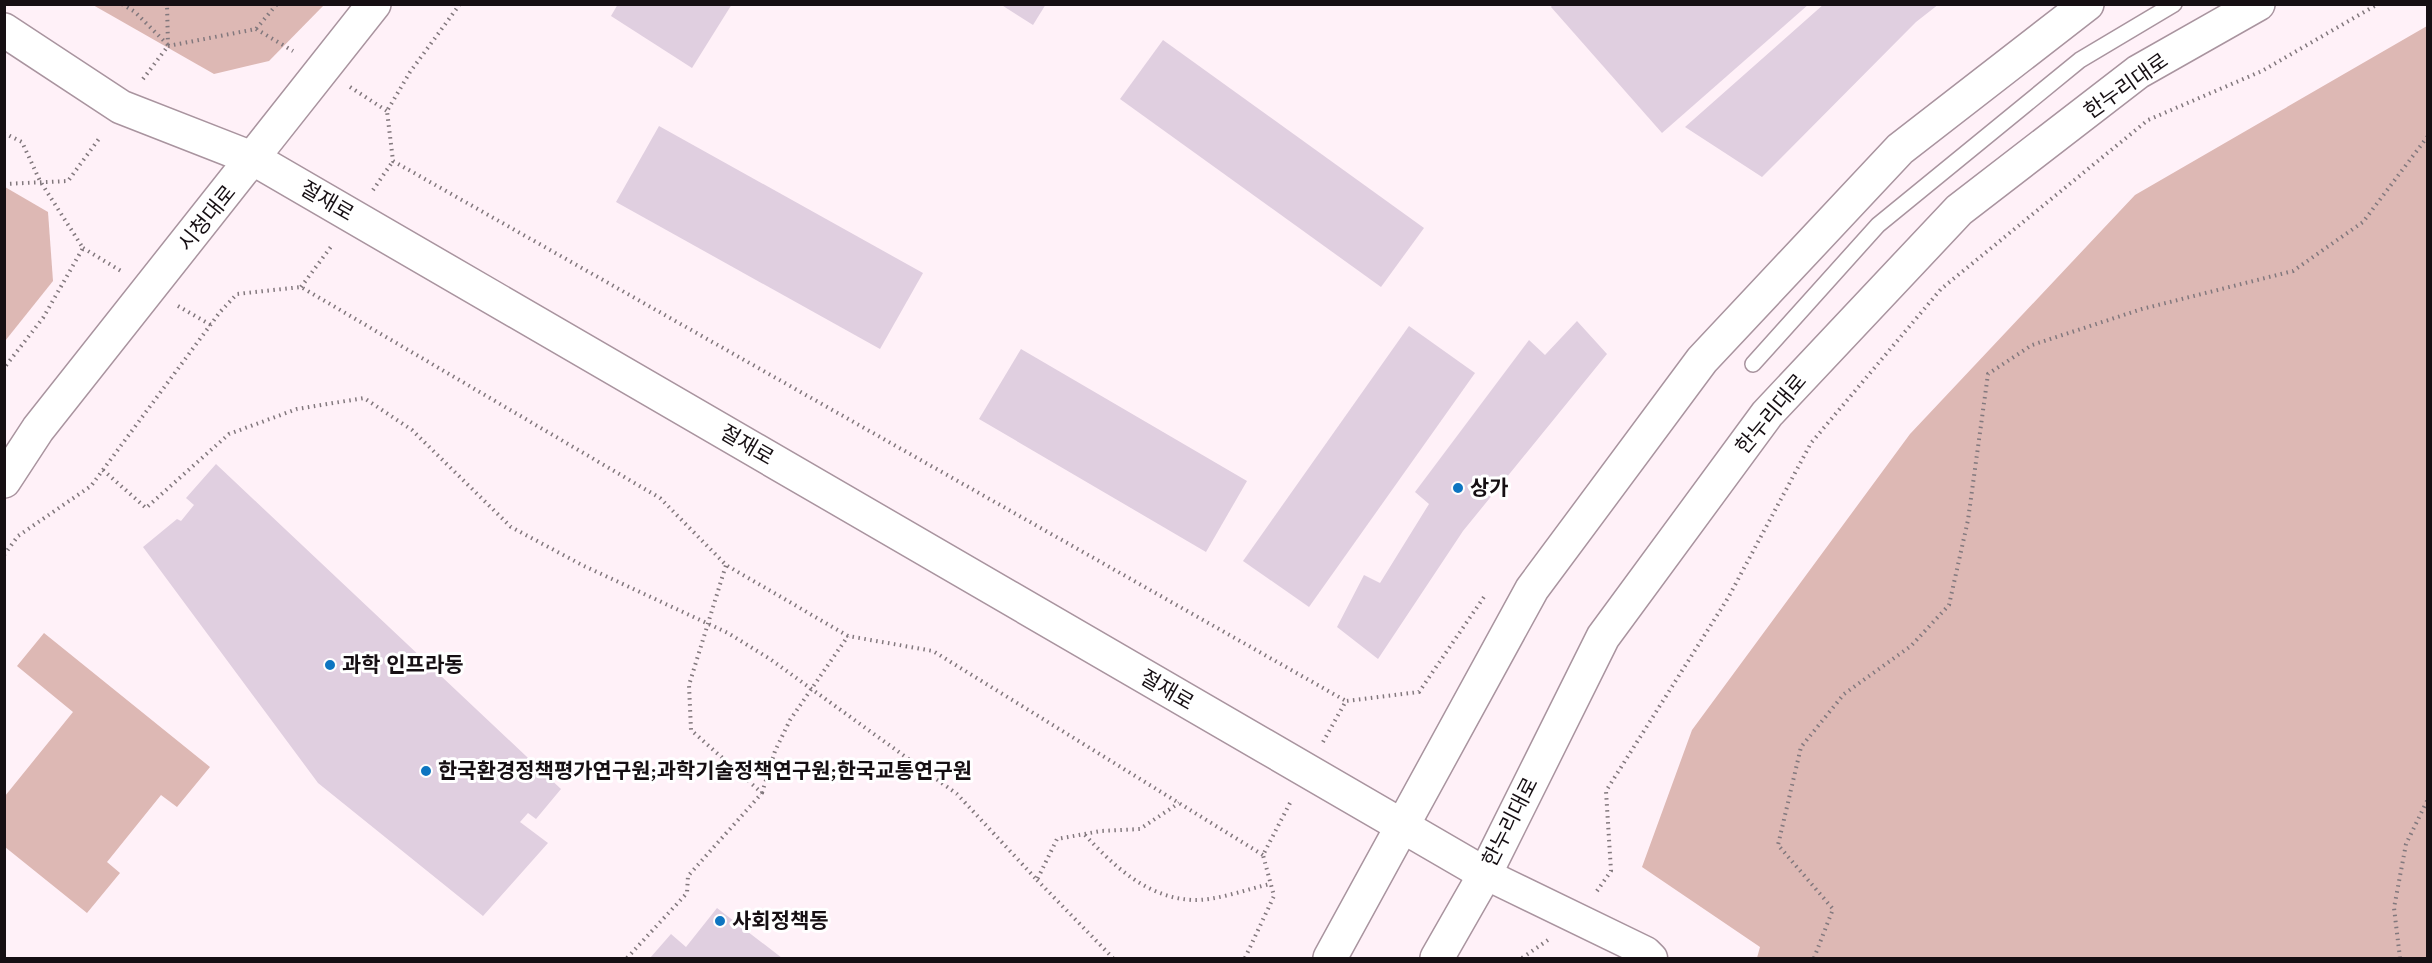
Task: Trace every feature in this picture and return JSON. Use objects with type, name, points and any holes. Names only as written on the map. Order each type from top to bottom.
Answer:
[{"type":"street","name":"시청대로","points":[[4,481],[38,429],[254,159],[374,4]]},
{"type":"street","points":[[1330,958],[1404,827],[1532,589],[1702,360],[1900,149],[2087,4]]},
{"type":"street","name":"한누리대로","points":[[1437,958],[1485,874],[1603,637],[1767,414],[1959,210],[2138,72],[2258,4]]},
{"type":"street","name":"절재로","points":[[4,30],[122,107],[254,159],[1485,874]]},
{"type":"street","name":"시청대로","points":[[4,459],[38,429]]},
{"type":"street","points":[[1485,874],[1646,952],[1652,958]]},
{"type":"lane","points":[[1753,364],[1878,225],[2080,60],[2174,4]]},
{"type":"path","points":[[122,4],[135,12],[168,46]]},
{"type":"path","points":[[167,4],[168,46]]},
{"type":"path","points":[[168,46],[256,29],[277,4]]},
{"type":"path","points":[[460,4],[410,72],[387,111],[393,161],[1346,701]]},
{"type":"path","points":[[1522,958],[1577,919],[1611,871],[1606,791],[1728,598],[1811,442],[1941,289],[2148,120],[2262,70],[2378,4]]},
{"type":"path","points":[[4,133],[22,142],[40,181],[83,248],[43,318],[4,368]]},
{"type":"path","points":[[1815,958],[1833,909],[1778,845],[1801,747],[1844,694],[1911,646],[1949,605],[1968,520],[1988,374],[2032,345],[2142,309],[2293,271],[2363,222],[2427,136]]},
{"type":"path","points":[[4,184],[68,181]]},
{"type":"path","points":[[4,555],[18,536],[91,486],[220,312],[237,294],[301,287],[660,498],[726,565],[848,636],[933,651],[1263,855]]},
{"type":"path","points":[[103,470],[146,508],[229,434],[297,409],[364,398],[412,430],[511,527],[582,565],[708,624],[762,654],[957,794],[1113,958]]},
{"type":"path","points":[[726,565],[689,685],[691,730],[762,793]]},
{"type":"path","points":[[627,958],[687,893],[688,876],[762,793],[785,730],[848,636]]},
{"type":"path","points":[[2400,958],[2394,908],[2406,844],[2427,799]]},
{"type":"path","points":[[1037,880],[1057,839],[1140,829],[1179,803]]},
{"type":"path","points":[[1084,834],[1111,862],[1153,892],[1194,900],[1270,884]]},
{"type":"shaded area","points":[[93,5],[324,5],[269,61],[214,74]]},
{"type":"shaded area","points":[[2427,26],[2427,958],[1757,958],[1760,947],[1642,867],[1692,730],[1910,434],[2135,195]]},
{"type":"shaded area","points":[[5,187],[48,212],[53,281],[5,341]]},
{"type":"shaded area","points":[[44,633],[210,767],[177,807],[161,795],[107,862],[120,873],[87,913],[5,847],[5,796],[73,712],[17,666]]},
{"type":"building","points":[[618,4],[732,4],[692,68],[611,16]]},
{"type":"building","points":[[1000,4],[1046,4],[1033,25]]},
{"type":"building","points":[[1553,4],[1809,4],[1662,133],[1551,7]]},
{"type":"building","points":[[1824,4],[1939,4],[1916,22],[1762,177],[1685,127]]},
{"type":"building","points":[[1163,40],[1424,228],[1381,287],[1120,99]]},
{"type":"building","points":[[659,126],[923,273],[880,349],[616,202]]},
{"type":"building","name":"상가","points":[[1577,321],[1607,354],[1463,531],[1378,659],[1337,627],[1364,575],[1380,583],[1429,504],[1415,492],[1529,340],[1545,355]]},
{"type":"building","points":[[1409,326],[1475,373],[1309,607],[1243,561]]},
{"type":"building","points":[[1021,349],[1247,481],[1206,552],[979,419]]},
{"type":"building","name":"과학 인프라동","points":[[216,464],[561,789],[536,819],[528,813],[520,822],[548,843],[483,916],[318,783],[143,547],[177,519],[181,521],[194,505],[186,498]]},
{"type":"building","name":"사회정책동","points":[[717,908],[782,958],[650,958],[671,934],[686,947]]},
{"type":"place","name":"상가","points":[[1458,488]]},
{"type":"place","name":"과학 인프라동","points":[[330,665]]},
{"type":"place","name":"한국환경정책평가연구원;과학기술정책연구원;한국교통연구원","points":[[426,771]]},
{"type":"place","name":"사회정책동","points":[[720,921]]}]
